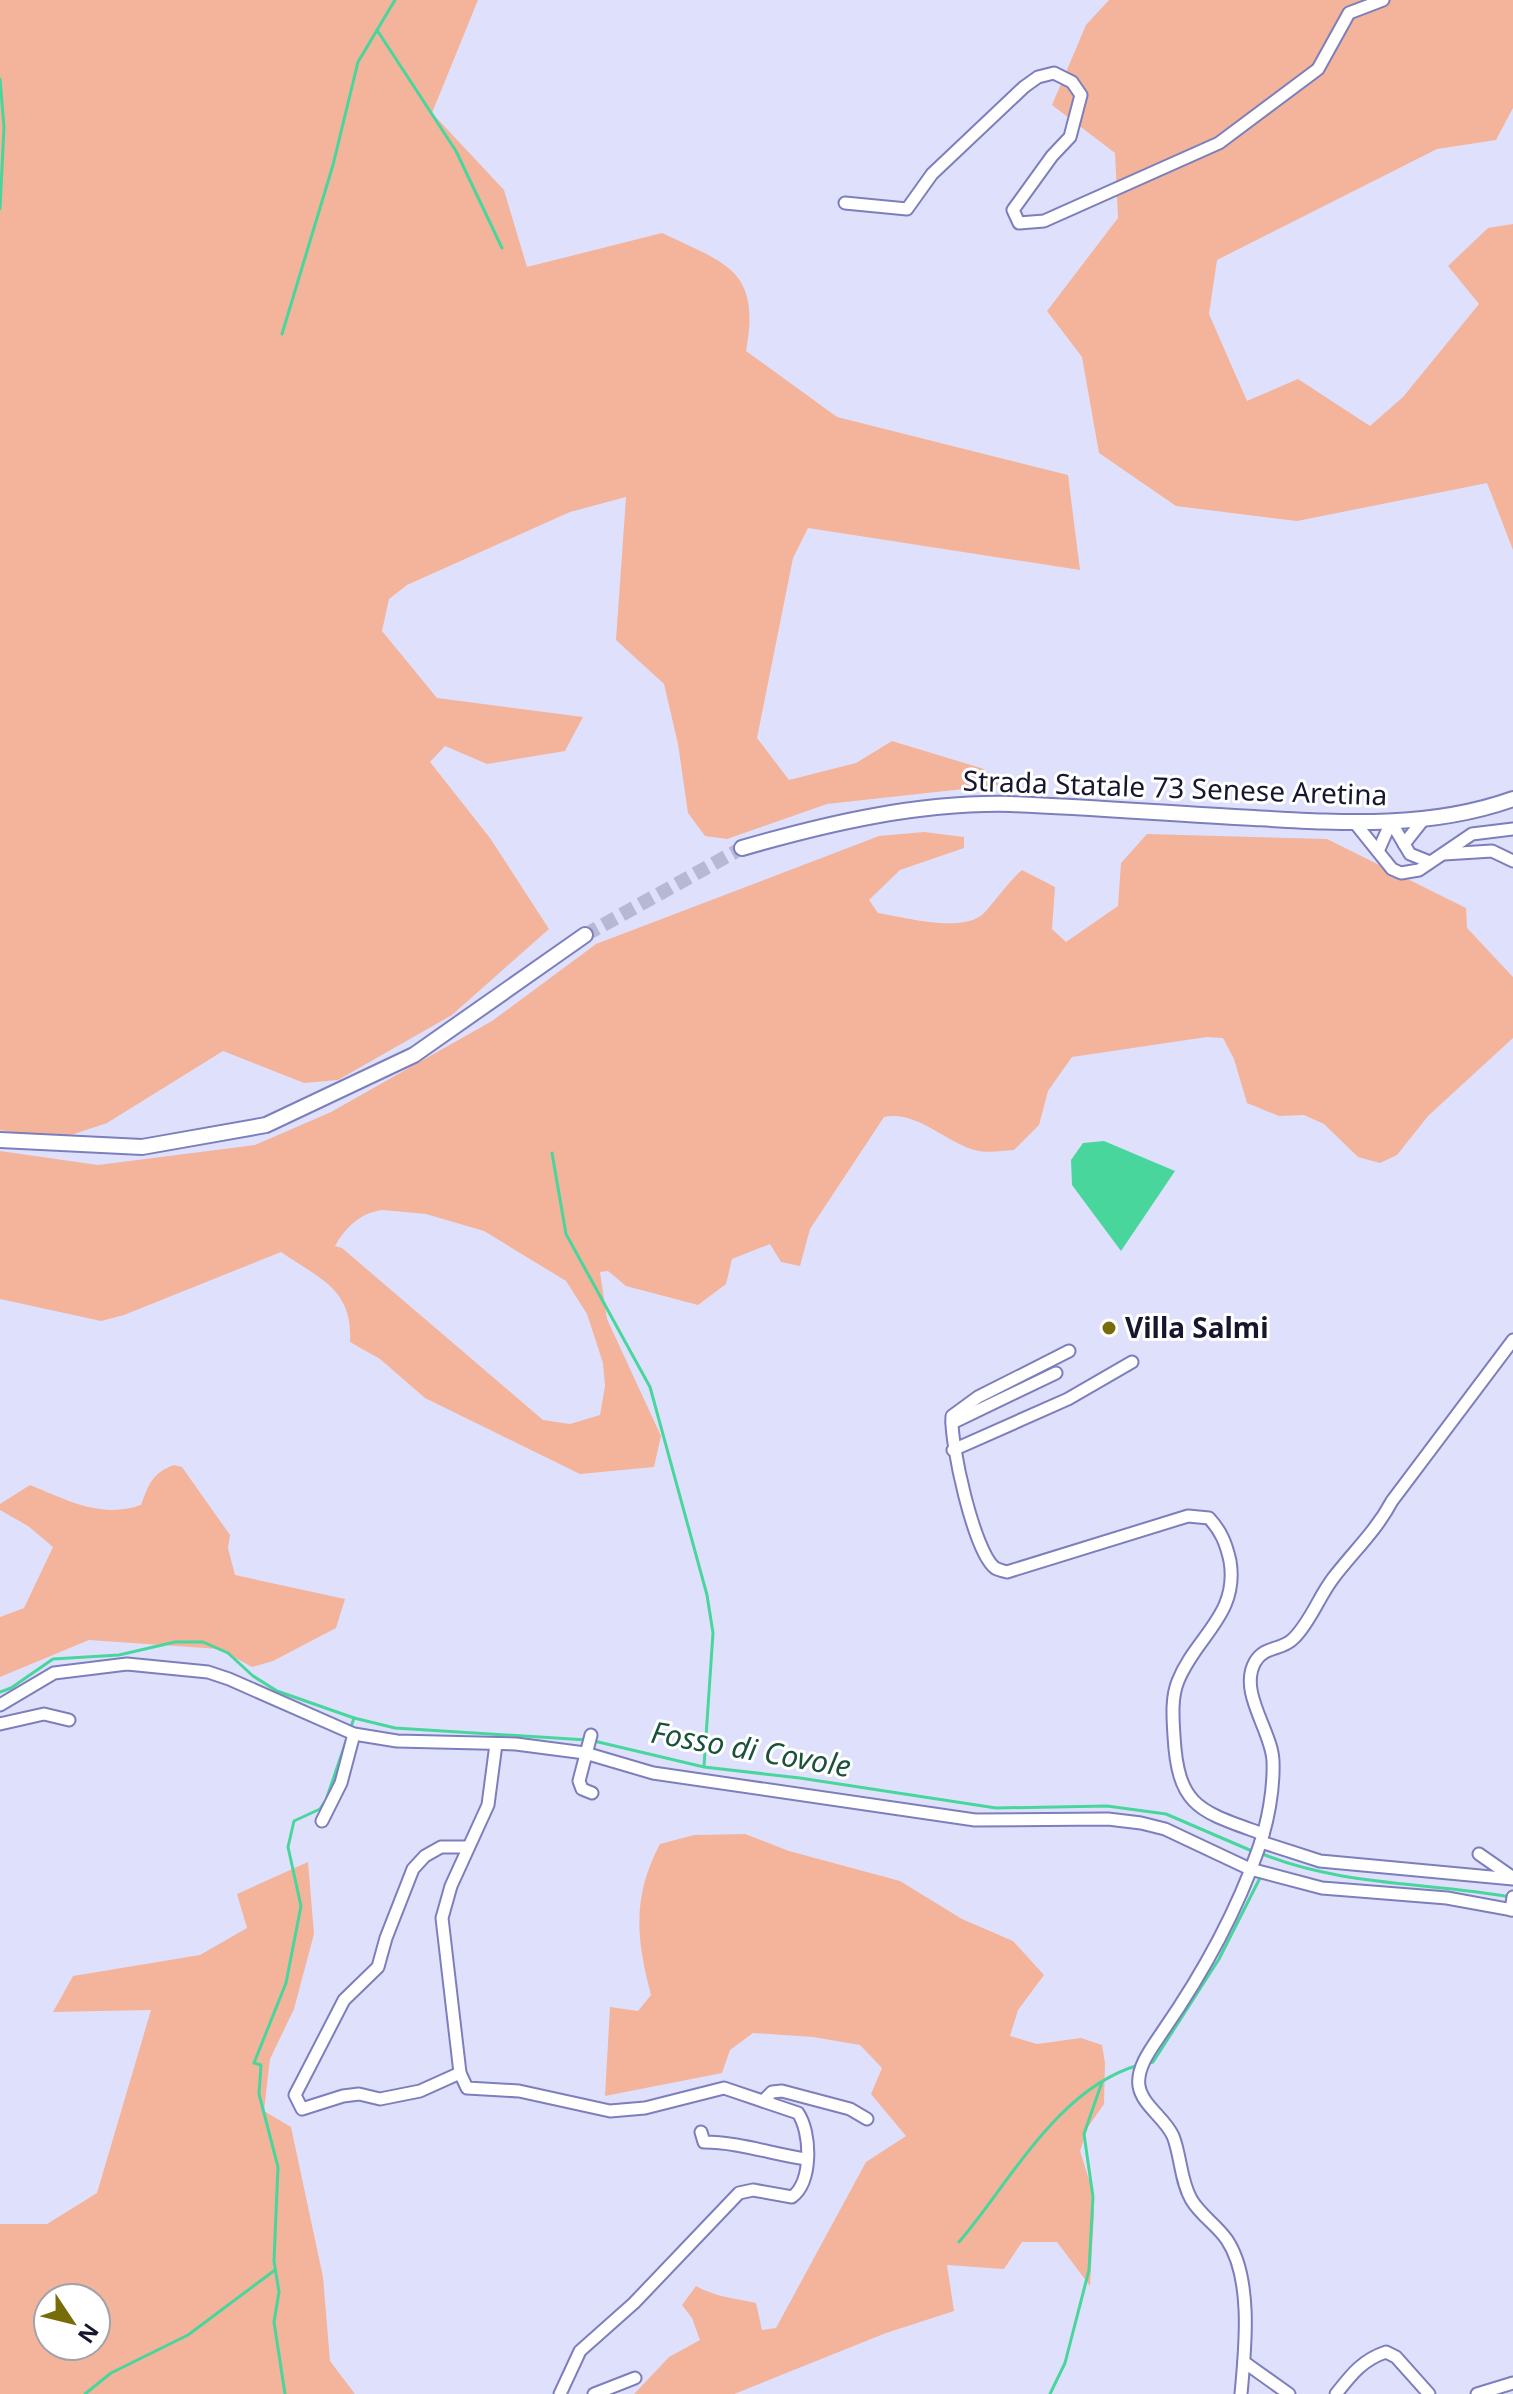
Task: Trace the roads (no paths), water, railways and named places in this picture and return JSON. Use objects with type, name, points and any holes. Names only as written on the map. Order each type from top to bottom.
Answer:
[{"type":"main road","name":"Strada Statale 73 Senese Aretina","points":[[742,848],[818,826],[908,809],[1008,804],[1355,823],[1423,820],[1513,799]]},
{"type":"main road","points":[[0,1140],[142,1147],[266,1125],[414,1055],[585,935]]},
{"type":"street","points":[[845,203],[907,209],[932,174],[1024,87],[1038,77],[1054,73],[1072,82],[1081,95],[1077,115],[1070,137],[1052,156],[1013,210],[1019,223],[1044,221],[1219,143],[1318,69],[1349,13],[1383,0]]},
{"type":"street","points":[[1404,844],[1412,829],[1423,820]]},
{"type":"street","points":[[1391,822],[1410,854],[1430,862]]},
{"type":"street","points":[[1379,849],[1391,822]]},
{"type":"street","points":[[1355,823],[1379,849],[1385,861],[1401,873],[1419,870],[1472,834],[1513,829]]},
{"type":"street","points":[[1443,854],[1492,851],[1513,861]]},
{"type":"street","points":[[1241,2394],[1246,2321],[1238,2263],[1229,2242],[1191,2200],[1173,2136],[1139,2085],[1141,2071],[1152,2048],[1196,1983],[1253,1867],[1261,1841],[1273,1758],[1260,1724],[1251,1678],[1253,1665],[1268,1649],[1285,1646],[1295,1638],[1334,1577],[1377,1530],[1392,1501],[1513,1340]]},
{"type":"street","points":[[1069,1351],[978,1397],[952,1416],[953,1450],[985,1551],[994,1567],[1007,1572],[1188,1516],[1209,1518],[1218,1528],[1227,1544],[1232,1592],[1178,1681],[1173,1716],[1175,1758],[1184,1794],[1195,1804],[1261,1841],[1320,1861],[1513,1878]]},
{"type":"street","points":[[953,1450],[1068,1399],[1132,1362]]},
{"type":"street","points":[[951,1423],[1056,1373]]},
{"type":"street","points":[[0,1705],[54,1673],[138,1665],[208,1672],[354,1734],[397,1741],[589,1745],[653,1773],[975,1820],[1108,1819],[1141,1823],[1165,1829],[1280,1878],[1322,1888],[1512,1905]]},
{"type":"street","points":[[0,1724],[44,1714],[69,1720]]},
{"type":"street","points":[[322,1821],[341,1783],[354,1734]]},
{"type":"street","points":[[496,1744],[488,1805],[468,1847],[442,1918],[460,2073],[467,2088],[519,2091],[610,2111],[645,2108],[724,2088],[798,2113],[809,2132],[805,2178],[792,2197],[753,2190],[739,2193],[634,2303],[580,2351],[560,2394]]},
{"type":"street","points":[[589,1745],[579,1781],[582,1789],[592,1793]]},
{"type":"street","points":[[460,2073],[420,2091],[380,2099],[359,2094],[302,2109],[295,2095],[344,2000],[378,1967],[413,1869],[425,1856],[441,1847],[468,1847]]},
{"type":"street","points":[[1479,1854],[1513,1878]]},
{"type":"street","points":[[763,2101],[772,2092],[782,2091],[850,2109],[867,2119]]},
{"type":"street","points":[[701,2132],[704,2142],[731,2142],[750,2150],[806,2159]]},
{"type":"street","points":[[1336,2394],[1354,2370],[1370,2358],[1386,2352],[1396,2357],[1429,2394]]},
{"type":"street","points":[[1244,2362],[1289,2394]]},
{"type":"street","points":[[594,2394],[635,2378]]},
{"type":"street","points":[[1477,2394],[1513,2383]]},
{"type":"waterway","points":[[282,334],[333,165],[358,62],[395,0]]},
{"type":"waterway","points":[[377,30],[456,151],[502,248]]},
{"type":"waterway","points":[[0,79],[4,127],[0,209]]},
{"type":"waterway","points":[[552,1153],[566,1234],[650,1387],[707,1595],[713,1633],[704,1766]]},
{"type":"waterway","name":"Fosso di Covole","points":[[0,1692],[11,1688],[53,1659],[119,1655],[175,1642],[203,1642],[228,1653],[253,1676],[277,1691],[354,1718],[395,1728],[587,1740]]},
{"type":"waterway","points":[[285,2394],[274,2322],[279,2292],[274,2261],[278,2167],[259,2094],[261,2065],[254,2063],[286,1983],[301,1906],[288,1847],[294,1821],[320,1809],[326,1800],[354,1718]]},
{"type":"waterway","name":"Fosso di Covole","points":[[594,1741],[704,1767],[800,1778],[996,1808],[1107,1806],[1166,1814],[1252,1851]]},
{"type":"waterway","name":"Fosso di Covole","points":[[1260,1853],[1321,1872],[1511,1897]]},
{"type":"waterway","points":[[1146,2064],[1153,2062],[1219,1959],[1262,1874]]},
{"type":"waterway","points":[[959,2242],[1060,2115],[1110,2077],[1139,2065]]},
{"type":"waterway","points":[[1050,2394],[1065,2363],[1089,2270],[1093,2197],[1084,2134],[1102,2082]]},
{"type":"waterway","points":[[85,2394],[111,2373],[188,2335],[275,2270]]},
{"type":"tunnel","points":[[585,935],[742,848]]},
{"type":"place","name":"Villa Salmi","points":[[1109,1328]]}]
